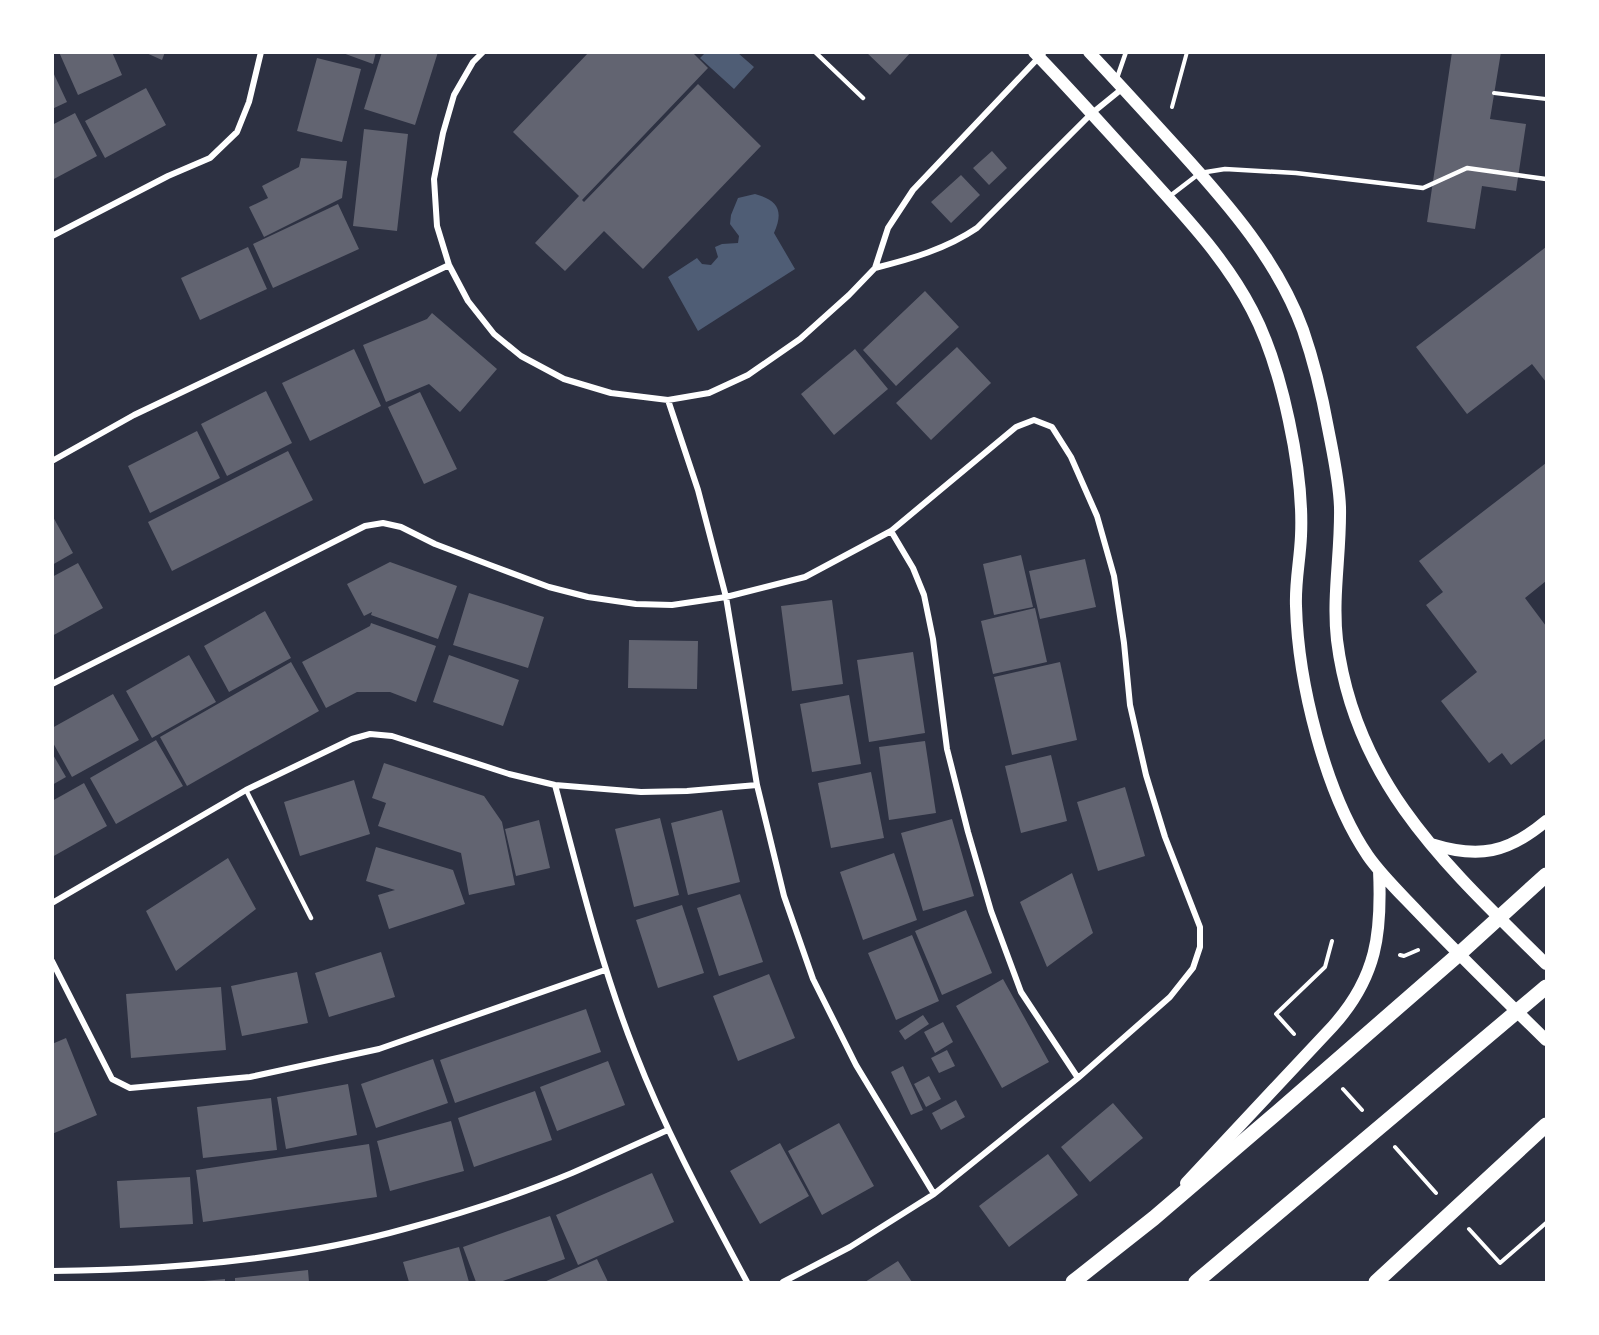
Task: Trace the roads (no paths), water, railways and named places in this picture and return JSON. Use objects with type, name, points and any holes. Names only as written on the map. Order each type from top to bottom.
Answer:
[{"type":"main road","points":[[1089,52],[1200,173],[1255,242],[1275,272],[1291,303],[1308,345],[1322,399],[1336,470],[1340,506],[1335,609],[1337,639],[1343,677],[1357,720],[1378,770],[1395,799],[1429,843],[1498,917],[1546,964]]},
{"type":"main road","points":[[1039,54],[1218,257],[1253,311],[1276,372],[1298,476],[1301,538],[1296,580],[1296,607],[1301,663],[1316,731],[1340,805],[1353,833],[1379,870],[1546,1040]]},
{"type":"main road","points":[[1429,843],[1461,852],[1488,852],[1513,845],[1526,838],[1546,821]]},
{"type":"main road","points":[[1154,1218],[1333,1026],[1354,1000],[1368,970],[1379,927],[1381,909],[1379,870]]},
{"type":"main road","points":[[1073,1282],[1154,1218],[1459,954],[1546,875]]},
{"type":"main road","points":[[1196,1282],[1546,987]]},
{"type":"main road","points":[[1376,1282],[1546,1125]]},
{"type":"street","points":[[52,236],[168,176],[210,158],[237,132],[249,102],[261,52]]},
{"type":"street","points":[[483,52],[473,62],[454,95],[443,133],[434,179],[437,226],[449,265],[468,301],[494,333],[520,356],[564,379],[611,393],[668,400],[708,393],[748,375],[800,339],[875,268],[912,258],[960,240],[977,228],[1119,84]]},
{"type":"street","points":[[875,268],[888,228],[913,190],[1039,54]]},
{"type":"street","points":[[52,460],[134,415],[449,265]]},
{"type":"street","points":[[668,400],[698,490],[726,597],[757,785],[784,896],[813,979],[856,1065],[934,1194]]},
{"type":"street","points":[[52,684],[365,526],[383,523],[401,527],[435,544],[549,587],[588,597],[636,604],[672,604],[726,597],[805,577],[891,531],[1016,427],[1034,420],[1052,427],[1071,457],[1097,516],[1114,576],[1130,705],[1146,775],[1165,837],[1200,927],[1200,947],[1193,968],[1170,997],[1078,1078],[934,1194],[850,1247],[783,1282]]},
{"type":"street","points":[[891,531],[913,568],[924,595],[933,639],[947,749],[991,911],[1021,992],[1078,1078]]},
{"type":"street","points":[[52,903],[246,790],[352,739],[370,734],[392,736],[508,774],[555,785],[641,792],[757,785]]},
{"type":"street","points":[[555,785],[605,970],[634,1051],[668,1130],[747,1282]]},
{"type":"street","points":[[52,962],[112,1079],[130,1088],[250,1077],[379,1049],[605,970]]},
{"type":"street","points":[[52,1270],[124,1270],[204,1264],[310,1250],[406,1229],[570,1174],[668,1130]]},
{"type":"lane","points":[[815,52],[863,98]]},
{"type":"lane","points":[[1119,84],[1126,52]]},
{"type":"lane","points":[[1168,198],[1200,173],[1225,169],[1296,173],[1423,188],[1467,168],[1546,178]]},
{"type":"lane","points":[[246,790],[311,918]]},
{"type":"water","points":[[706,52],[738,53],[754,67],[734,89],[700,58]]},
{"type":"water","points":[[755,194],[774,203],[777,208],[778,218],[774,233],[795,269],[698,331],[668,277],[697,258],[702,264],[711,265],[718,257],[715,247],[738,243],[739,236],[730,224],[731,215],[738,198]]}]
